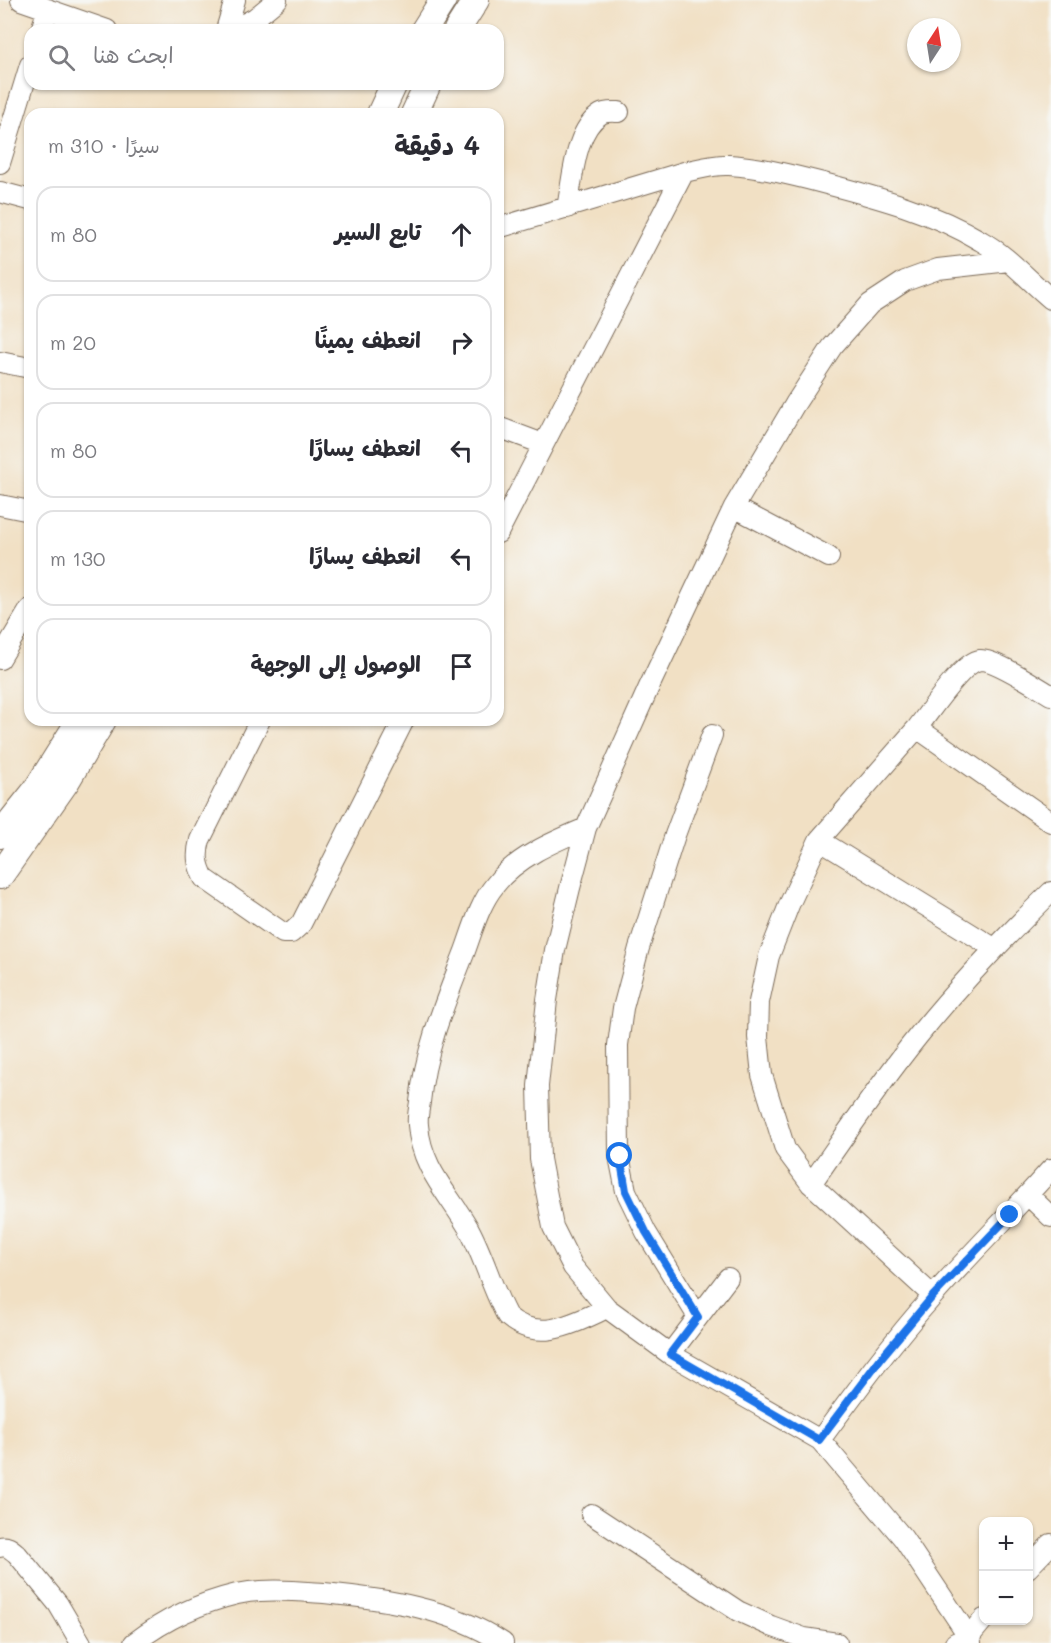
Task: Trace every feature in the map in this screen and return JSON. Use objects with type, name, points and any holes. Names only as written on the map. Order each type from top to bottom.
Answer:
[{"type":"main road","points":[[428,24],[443,0]]},
{"type":"main road","points":[[461,24],[476,0]]},
{"type":"main road","points":[[383,108],[391,90]]},
{"type":"main road","points":[[417,108],[425,90]]},
{"type":"main road","points":[[0,835],[36,790],[76,726]]},
{"type":"main road","points":[[0,876],[66,782],[99,726]]},
{"type":"street","points":[[21,0],[90,24]]},
{"type":"street","points":[[228,24],[235,0]]},
{"type":"street","points":[[244,24],[277,0]]},
{"type":"street","points":[[43,24],[48,9]]},
{"type":"street","points":[[0,163],[24,84]]},
{"type":"street","points":[[567,208],[581,138],[590,123],[603,113],[619,112]]},
{"type":"street","points":[[504,226],[684,172],[728,165],[787,174],[870,195],[948,224],[982,241],[1009,261],[1051,299]]},
{"type":"street","points":[[504,521],[684,172]]},
{"type":"street","points":[[0,192],[24,198]]},
{"type":"street","points":[[979,1625],[965,1641],[903,1538],[819,1440],[670,1354],[607,1308],[573,1267],[553,1227],[540,1159],[538,1086],[555,950],[586,828],[649,687],[734,507],[832,347],[870,304],[904,281],[938,269],[1009,261]]},
{"type":"street","points":[[0,362],[24,367]]},
{"type":"street","points":[[504,429],[543,444]]},
{"type":"street","points":[[0,505],[24,510]]},
{"type":"street","points":[[734,507],[829,557]]},
{"type":"street","points":[[0,660],[24,619]]},
{"type":"street","points":[[933,1296],[811,1184],[785,1149],[762,1076],[758,1037],[759,1002],[769,956],[789,905],[819,840],[917,728],[965,667],[979,660],[992,662],[1051,695]]},
{"type":"street","points":[[257,726],[200,840],[196,853],[197,864],[204,878],[283,933],[291,933],[301,924],[401,726]]},
{"type":"street","points":[[917,728],[1050,819]]},
{"type":"street","points":[[698,1317],[646,1232],[626,1191],[620,1156],[618,1057],[623,1008],[639,948],[675,835],[712,735]]},
{"type":"street","points":[[586,828],[561,838],[510,868],[494,885],[480,913],[430,1048],[421,1084],[417,1125],[427,1164],[469,1229],[490,1276],[498,1301],[516,1325],[529,1330],[545,1330],[568,1325],[607,1308]]},
{"type":"street","points":[[819,840],[994,948]]},
{"type":"street","points":[[811,1184],[901,1058],[994,948],[1051,892]]},
{"type":"street","points":[[819,1440],[881,1358],[933,1296],[1051,1169]]},
{"type":"street","points":[[1028,1195],[1051,1217]]},
{"type":"street","points":[[670,1354],[728,1278]]},
{"type":"street","points":[[591,1514],[738,1611],[804,1638],[837,1643]]},
{"type":"street","points":[[1033,1564],[1051,1544]]},
{"type":"street","points":[[0,1547],[11,1548],[17,1554],[58,1604],[81,1643]]},
{"type":"street","points":[[134,1643],[172,1617],[203,1605],[238,1594],[286,1590],[373,1598],[448,1615],[482,1629],[503,1643]]},
{"type":"route","points":[[620,1156],[626,1191],[646,1232],[698,1317],[670,1354],[819,1440],[881,1358],[933,1296],[1010,1215]]}]
